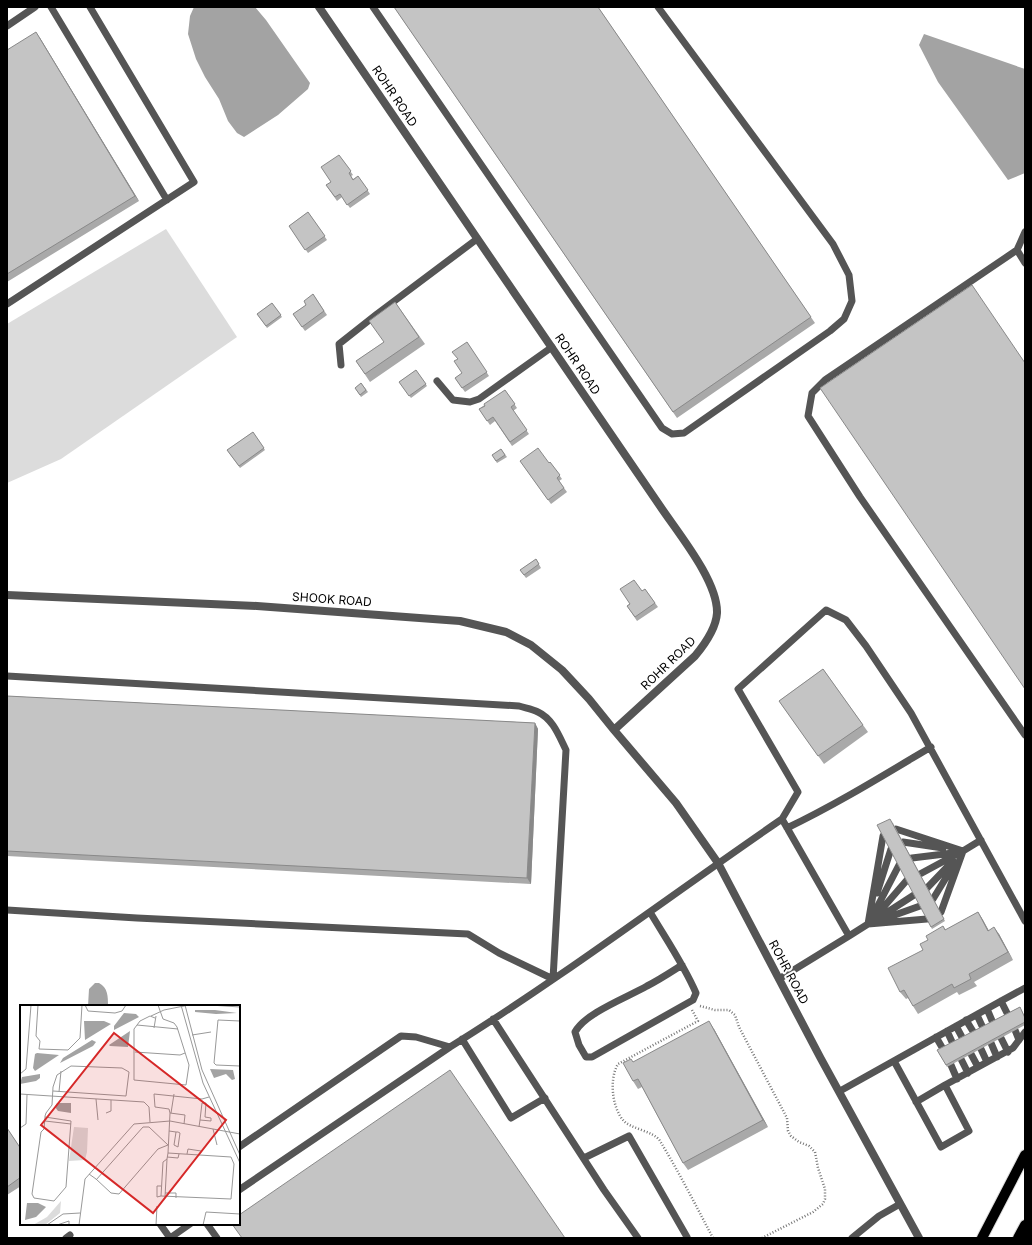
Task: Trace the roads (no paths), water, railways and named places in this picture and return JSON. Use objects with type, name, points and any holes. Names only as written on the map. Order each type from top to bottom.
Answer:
[{"type":"main road","points":[[982,1238],[1025,1155]]},
{"type":"main road","points":[[1018,1238],[1025,1225]]},
{"type":"street","name":"ROHR ROAD","points":[[319,7],[552,347],[711,583],[717,614],[706,642],[695,656],[614,730],[676,803],[718,863],[919,1238]]},
{"type":"street","name":"SHOOK ROAD","points":[[7,595],[257,606],[468,622],[506,632],[537,648],[576,684],[614,730]]},
{"type":"lane","points":[[7,26],[34,7]]},
{"type":"lane","points":[[51,7],[167,200]]},
{"type":"lane","points":[[7,304],[194,182],[90,7]]},
{"type":"lane","points":[[373,7],[662,428],[672,434],[684,433],[830,331],[844,319],[852,301],[849,275],[833,244],[658,7]]},
{"type":"lane","points":[[1025,232],[1016,250],[826,380],[812,393],[808,416],[860,497],[1025,735]]},
{"type":"lane","points":[[341,365],[339,344],[477,239]]},
{"type":"lane","points":[[1016,250],[1025,263]]},
{"type":"lane","points":[[437,381],[453,400],[470,402],[479,399],[552,347]]},
{"type":"lane","points":[[240,1189],[450,1046],[493,1020],[782,819],[798,792],[738,689],[826,610],[846,620],[866,646],[912,713],[1025,921]]},
{"type":"lane","points":[[7,676],[519,706],[538,712],[549,720],[566,750],[553,979]]},
{"type":"lane","points":[[787,828],[852,794],[931,747]]},
{"type":"lane","points":[[782,819],[849,936]]},
{"type":"lane","points":[[896,829],[963,851]]},
{"type":"lane","points":[[868,924],[883,836]]},
{"type":"lane","points":[[920,874],[981,840]]},
{"type":"lane","points":[[903,842],[963,851]]},
{"type":"lane","points":[[868,924],[890,849]]},
{"type":"lane","points":[[912,858],[963,851]]},
{"type":"lane","points":[[928,888],[963,851]]},
{"type":"lane","points":[[933,899],[963,851]]},
{"type":"lane","points":[[941,912],[963,851]]},
{"type":"lane","points":[[868,924],[898,865]]},
{"type":"lane","points":[[868,924],[907,880]]},
{"type":"lane","points":[[779,979],[914,895]]},
{"type":"lane","points":[[868,924],[920,906]]},
{"type":"lane","points":[[7,910],[137,918],[468,934],[499,953],[553,979]]},
{"type":"lane","points":[[650,912],[682,965],[696,993],[693,1000],[592,1058],[586,1057],[575,1032],[579,1025],[590,1016],[649,986],[682,965]]},
{"type":"lane","points":[[868,924],[928,919]]},
{"type":"lane","points":[[840,1091],[1024,988],[1025,989]]},
{"type":"lane","points":[[1001,1001],[1008,1016]]},
{"type":"lane","points":[[987,1009],[993,1023]]},
{"type":"lane","points":[[977,1015],[983,1028]]},
{"type":"lane","points":[[493,1020],[638,1238]]},
{"type":"lane","points":[[966,1020],[974,1033]]},
{"type":"lane","points":[[956,1026],[963,1039]]},
{"type":"lane","points":[[1015,1030],[1019,1040]]},
{"type":"lane","points":[[947,1031],[953,1044]]},
{"type":"lane","points":[[916,1102],[987,1062],[1008,1052],[1013,1048],[1025,1032]]},
{"type":"lane","points":[[240,1146],[401,1036],[416,1037],[450,1046]]},
{"type":"lane","points":[[936,1037],[943,1049]]},
{"type":"lane","points":[[1000,1038],[1008,1052]]},
{"type":"lane","points":[[462,1039],[511,1118],[545,1098]]},
{"type":"lane","points":[[991,1043],[997,1057]]},
{"type":"lane","points":[[981,1048],[987,1062]]},
{"type":"lane","points":[[971,1054],[978,1067]]},
{"type":"lane","points":[[961,1059],[968,1073]]},
{"type":"lane","points":[[894,1061],[941,1147],[969,1131],[944,1086]]},
{"type":"lane","points":[[951,1065],[957,1079]]},
{"type":"lane","points":[[584,1158],[629,1136],[687,1236]]},
{"type":"lane","points":[[852,1238],[879,1216],[900,1204]]},
{"type":"lane","points":[[161,1225],[170,1238],[189,1225]]},
{"type":"lane","points":[[208,1225],[217,1238]]}]
